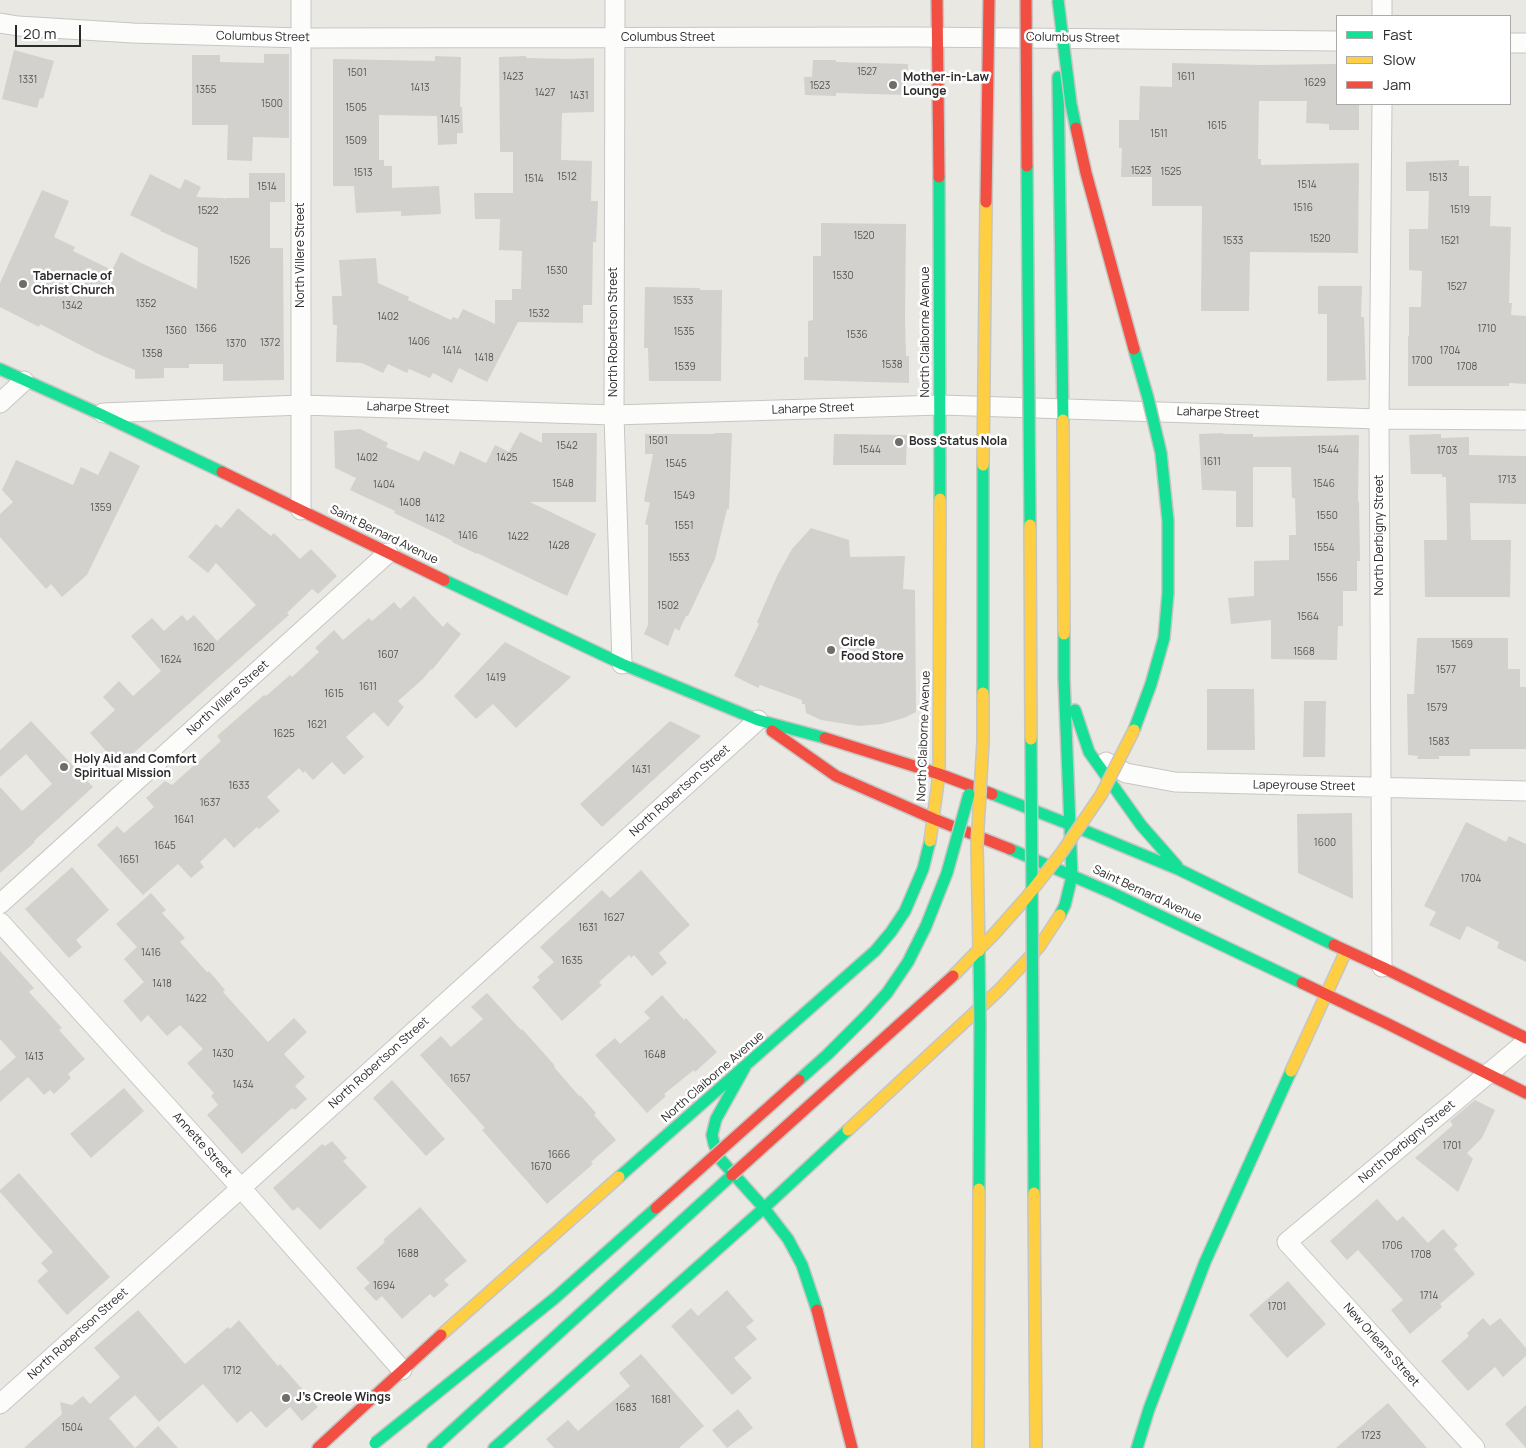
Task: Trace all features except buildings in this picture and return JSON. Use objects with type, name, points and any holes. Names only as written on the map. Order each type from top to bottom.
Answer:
[{"type":"main road","name":"North Claiborne Avenue","points":[[318,1448],[402,1370],[875,951],[905,911],[923,869],[934,819],[939,774],[940,405],[937,0]]},
{"type":"main road","points":[[978,1448],[980,1025],[977,845],[983,742],[983,380],[988,0]]},
{"type":"main road","points":[[1026,0],[1036,1448]]},
{"type":"main road","points":[[494,1448],[764,1208],[999,990],[1039,947],[1066,905],[1072,876],[1064,678],[1064,408],[1059,0]]},
{"type":"main road","points":[[433,1448],[960,970],[995,934],[1062,852],[1101,795],[1132,738],[1151,684],[1164,638],[1169,552],[1165,486],[1161,453],[1148,398],[1086,173],[1071,104],[1059,0]]},
{"type":"main road","name":"Saint Bernard Avenue","points":[[0,369],[100,414],[301,510],[388,554],[622,664],[758,720],[843,743],[939,774],[1180,870],[1346,951],[1382,966],[1526,1038]]},
{"type":"main road","points":[[1064,678],[1089,752],[1141,825],[1180,870]]},
{"type":"main road","name":"Saint Bernard Avenue","points":[[758,720],[836,776],[1112,893],[1327,994],[1526,1093]]},
{"type":"main road","points":[[372,1446],[555,1298],[828,1054],[887,993],[908,962],[926,926],[947,873],[983,742]]},
{"type":"main road","points":[[1137,1448],[1149,1409],[1205,1262],[1346,951]]},
{"type":"main road","points":[[745,1067],[716,1119],[712,1135],[714,1144],[720,1159],[764,1208],[788,1239],[802,1265],[814,1299],[852,1448]]},
{"type":"street","name":"North Villere Street","points":[[301,0],[301,510]]},
{"type":"street","name":"North Robertson Street","points":[[614,0],[614,415],[622,664]]},
{"type":"street","points":[[1382,0],[1382,15]]},
{"type":"street","name":"Columbus Street","points":[[0,23],[133,33],[301,38],[938,37],[1336,41]]},
{"type":"street","points":[[1511,43],[1526,43]]},
{"type":"street","name":"North Derbigny Street","points":[[1382,105],[1379,419],[1382,966]]},
{"type":"street","points":[[0,403],[24,381]]},
{"type":"street","name":"Laharpe Street","points":[[100,414],[301,405],[614,415],[940,405],[1379,419],[1526,420]]},
{"type":"street","name":"North Villere Street","points":[[0,904],[388,554]]},
{"type":"street","name":"North Robertson Street","points":[[0,1404],[758,720]]},
{"type":"street","name":"Lapeyrouse Street","points":[[1089,752],[1126,773],[1174,782],[1526,791]]},
{"type":"street","name":"Annette Street","points":[[0,922],[241,1188],[402,1370]]},
{"type":"street","name":"North Derbigny Street","points":[[1287,1242],[1526,1042]]},
{"type":"street","name":"New Orleans Street","points":[[1287,1242],[1475,1448]]},
{"type":"traffic: fast","points":[[1058,0],[1071,104],[1076,128]]},
{"type":"traffic: fast","points":[[1058,77],[1063,420]]},
{"type":"traffic: fast","points":[[1027,166],[1030,525]]},
{"type":"traffic: fast","points":[[939,177],[940,499]]},
{"type":"traffic: fast","points":[[1134,349],[1161,453],[1168,521],[1168,593],[1164,638],[1151,684],[1134,730]]},
{"type":"traffic: fast","points":[[0,369],[222,472]]},
{"type":"traffic: fast","points":[[983,465],[983,693]]},
{"type":"traffic: fast","points":[[444,580],[622,664],[758,720],[825,738]]},
{"type":"traffic: fast","points":[[1060,915],[1065,905],[1072,876],[1064,634]]},
{"type":"traffic: fast","points":[[1075,710],[1089,752],[1141,825],[1177,866]]},
{"type":"traffic: fast","points":[[1031,739],[1034,1193]]},
{"type":"traffic: fast","points":[[799,1080],[867,1015],[887,993],[908,962],[926,926],[947,873],[969,794]]},
{"type":"traffic: fast","points":[[992,794],[1180,870],[1334,945]]},
{"type":"traffic: fast","points":[[619,1177],[875,951],[905,911],[923,869],[930,841]]},
{"type":"traffic: fast","points":[[1010,849],[1112,893],[1302,983]]},
{"type":"traffic: fast","points":[[979,951],[979,1189]]},
{"type":"traffic: fast","points":[[745,1067],[716,1119],[712,1135],[714,1144],[720,1159],[764,1208],[788,1239],[802,1265],[817,1310]]},
{"type":"traffic: fast","points":[[1137,1448],[1149,1409],[1205,1262],[1291,1071]]},
{"type":"traffic: fast","points":[[494,1448],[764,1208],[848,1130]]},
{"type":"traffic: fast","points":[[433,1448],[732,1175]]},
{"type":"traffic: fast","points":[[375,1443],[555,1298],[656,1208]]},
{"type":"traffic: slow","points":[[983,465],[986,202]]},
{"type":"traffic: slow","points":[[1063,420],[1064,634]]},
{"type":"traffic: slow","points":[[930,841],[939,774],[940,499]]},
{"type":"traffic: slow","points":[[1030,525],[1031,739]]},
{"type":"traffic: slow","points":[[979,951],[977,845],[983,742],[983,693]]},
{"type":"traffic: slow","points":[[953,976],[1026,898],[1062,852],[1101,795],[1134,730]]},
{"type":"traffic: slow","points":[[848,1130],[999,990],[1039,947],[1060,915]]},
{"type":"traffic: slow","points":[[1291,1071],[1346,951]]},
{"type":"traffic: slow","points":[[441,1335],[619,1177]]},
{"type":"traffic: slow","points":[[978,1448],[979,1189]]},
{"type":"traffic: slow","points":[[1034,1193],[1036,1448]]},
{"type":"traffic: jam","points":[[937,0],[939,177]]},
{"type":"traffic: jam","points":[[986,202],[989,0]]},
{"type":"traffic: jam","points":[[1026,0],[1027,166]]},
{"type":"traffic: jam","points":[[1076,128],[1086,173],[1134,349]]},
{"type":"traffic: jam","points":[[222,472],[444,580]]},
{"type":"traffic: jam","points":[[772,731],[836,776],[934,819],[1010,849]]},
{"type":"traffic: jam","points":[[825,738],[939,774],[992,794]]},
{"type":"traffic: jam","points":[[1334,945],[1526,1038]]},
{"type":"traffic: jam","points":[[732,1175],[953,976]]},
{"type":"traffic: jam","points":[[1302,983],[1526,1093]]},
{"type":"traffic: jam","points":[[656,1208],[799,1080]]},
{"type":"traffic: jam","points":[[817,1310],[852,1448]]},
{"type":"traffic: jam","points":[[318,1448],[441,1335]]},
{"type":"place","name":"Mother-in-Law Lounge","points":[[893,85]]},
{"type":"place","name":"Tabernacle of Christ Church","points":[[23,284]]},
{"type":"place","name":"Boss Status Nola","points":[[899,442]]},
{"type":"place","name":"Circle Food Store","points":[[831,650]]},
{"type":"place","name":"Holy Aid and Comfort Spiritual Mission","points":[[64,767]]},
{"type":"place","name":"J’s Creole Wings","points":[[286,1398]]}]
